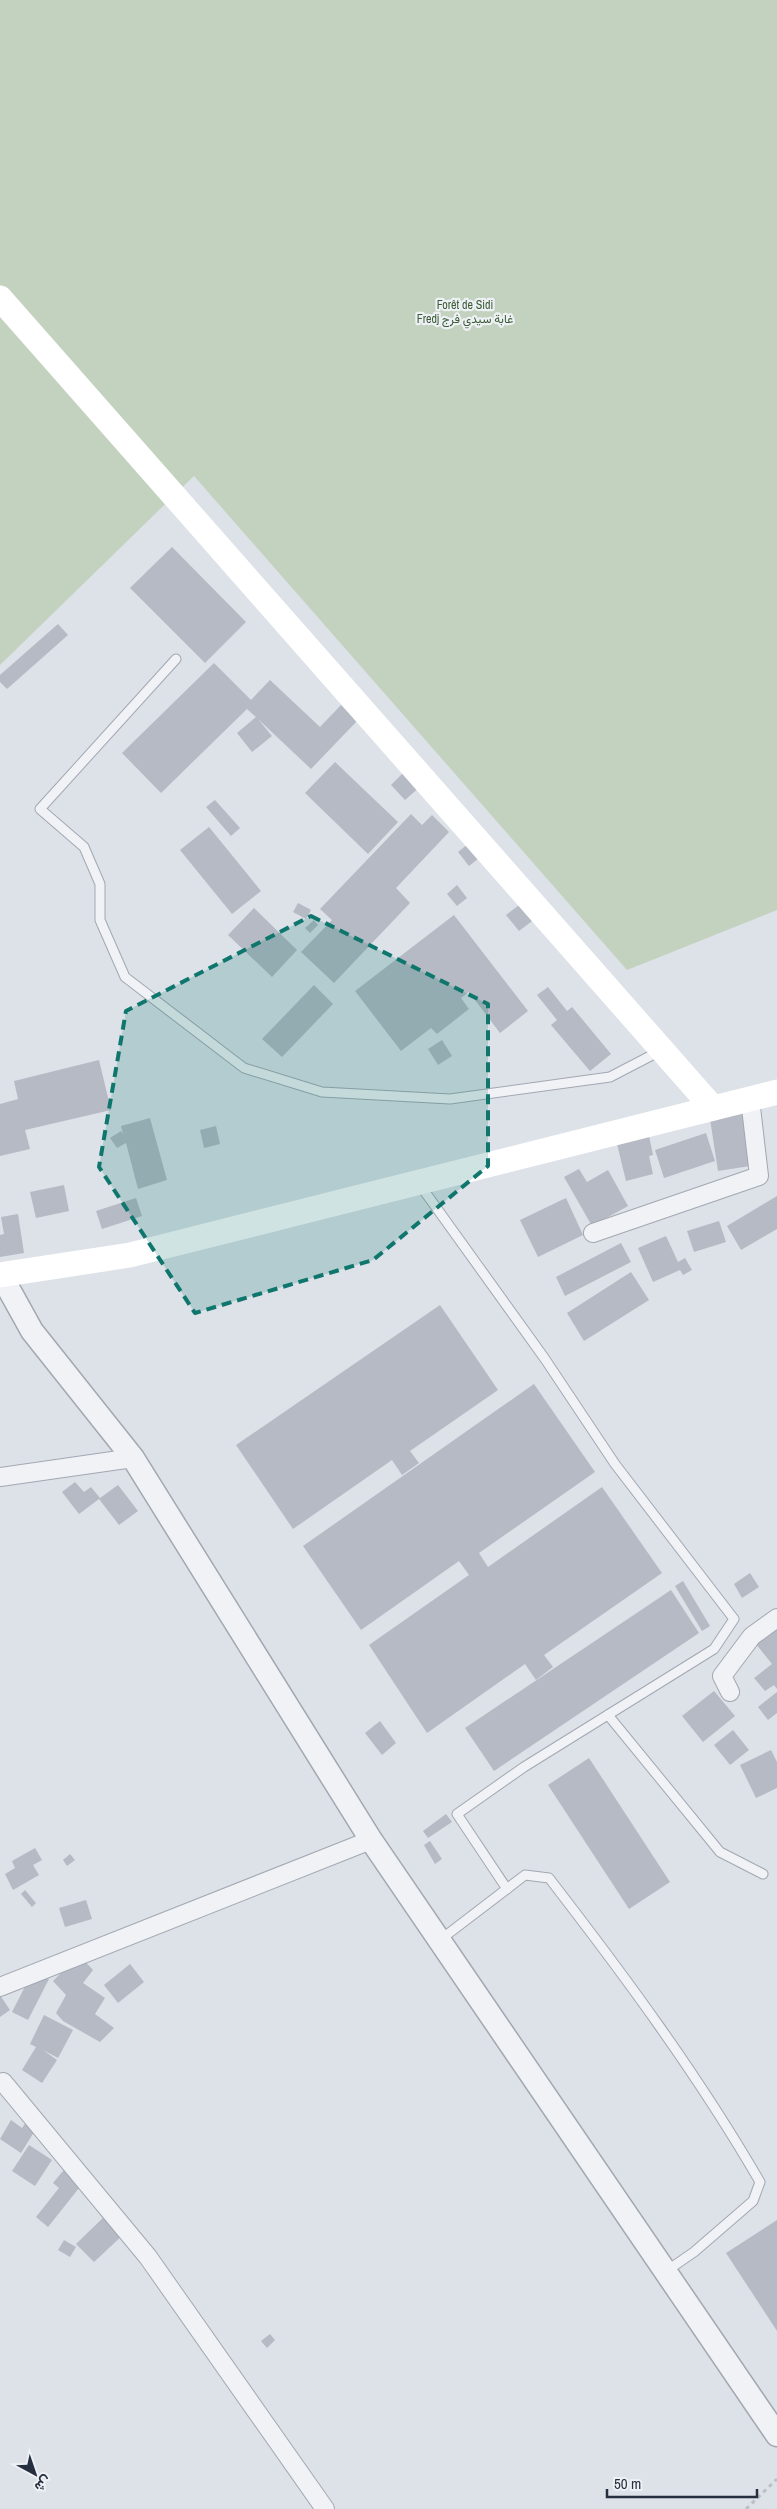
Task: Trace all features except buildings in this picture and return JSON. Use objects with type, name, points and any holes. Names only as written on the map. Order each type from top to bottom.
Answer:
[{"type":"main road","points":[[0,298],[713,1108]]},
{"type":"main road","points":[[0,1275],[130,1256],[777,1092]]},
{"type":"street","points":[[593,1233],[759,1176],[750,1099]]},
{"type":"street","points":[[0,1275],[32,1331],[133,1458],[372,1840],[777,2435]]},
{"type":"street","points":[[0,1477],[133,1458]]},
{"type":"street","points":[[730,1692],[722,1676],[752,1636],[777,1618]]},
{"type":"street","points":[[0,1987],[372,1840]]},
{"type":"street","points":[[3,2082],[148,2257],[326,2509]]},
{"type":"lane","points":[[176,659],[40,809],[84,847],[100,884],[100,920],[125,977],[244,1068],[322,1092],[450,1099],[610,1077],[662,1050]]},
{"type":"lane","points":[[418,1183],[545,1359],[615,1464],[734,1619],[714,1649],[524,1768],[457,1814],[507,1889]]},
{"type":"lane","points":[[608,1715],[720,1852],[763,1874]]},
{"type":"lane","points":[[439,1940],[525,1875],[549,1878],[655,2020],[736,2141],[760,2182],[753,2201],[694,2252],[665,2272]]},
{"type":"path","points":[[746,2509],[777,2479]]},
{"type":"highlighted area","points":[[311,916],[488,1004],[488,1166],[373,1260],[195,1313],[99,1167],[126,1011]]},
{"type":"green space","name":"Forêt de Sidi Fredj غابة سيدي فرج","points":[[0,0],[777,0],[777,910],[627,970],[194,476],[0,665]]}]
